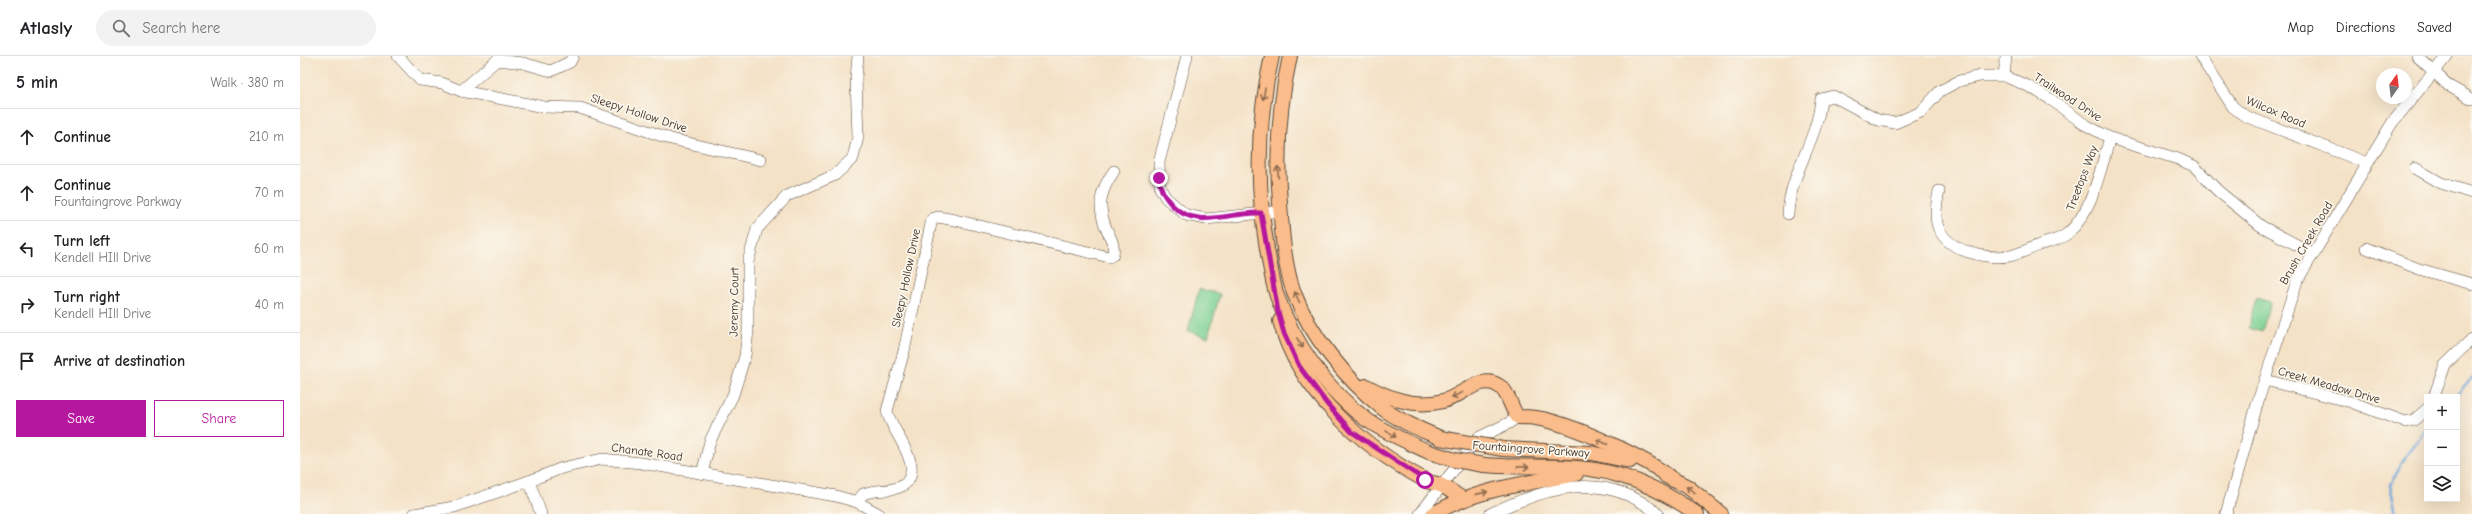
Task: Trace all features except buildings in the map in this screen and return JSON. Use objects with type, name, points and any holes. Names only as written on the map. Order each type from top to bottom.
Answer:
[{"type":"main road","name":"Fountaingrove Parkway","points":[[1272,56],[1260,128],[1261,213],[1276,295],[1286,320],[1302,346],[1322,374],[1344,398],[1367,419],[1398,438],[1429,452],[1455,460],[1484,465],[1592,470],[1617,474],[1672,497],[1697,514]]},
{"type":"main road","name":"Fountaingrove Parkway","points":[[1290,56],[1278,136],[1281,211],[1286,261],[1294,293],[1333,360],[1382,408],[1406,423],[1440,438],[1503,449],[1591,453],[1652,468],[1688,487],[1721,514]]},
{"type":"main road","points":[[1276,295],[1284,333],[1299,366],[1327,404],[1357,436],[1427,481],[1441,485],[1463,499]]},
{"type":"main road","points":[[1333,360],[1362,384],[1387,397],[1403,402],[1443,401],[1476,384],[1493,383],[1504,389],[1512,411],[1518,417],[1536,418],[1577,432],[1650,463],[1673,480]]},
{"type":"main road","points":[[1433,514],[1476,494],[1581,473],[1617,474]]},
{"type":"street","name":"Sleepy Hollow Drive","points":[[398,56],[420,80],[442,83],[461,91],[544,107],[580,108],[671,138],[761,160]]},
{"type":"street","points":[[461,91],[480,72],[497,60],[523,63],[551,70],[570,62],[573,56]]},
{"type":"street","name":"Jeremy Court","points":[[702,474],[710,441],[734,395],[745,356],[748,331],[748,262],[757,229],[787,196],[805,186],[835,175],[853,158],[858,137],[856,78],[858,56]]},
{"type":"street","points":[[1187,56],[1159,162],[1160,188],[1174,207],[1186,215],[1206,219],[1281,211]]},
{"type":"street","points":[[2004,76],[2006,56]]},
{"type":"street","name":"Wilcox Road","points":[[2200,56],[2233,107],[2245,116],[2367,163]]},
{"type":"street","points":[[2417,56],[2449,86],[2472,99]]},
{"type":"street","name":"Brush Creek Road","points":[[2226,514],[2292,292],[2392,123],[2447,56]]},
{"type":"street","name":"Trailwood Drive","points":[[1788,214],[1789,195],[1813,138],[1819,117],[1821,99],[1833,96],[1878,120],[1895,123],[1921,112],[1940,91],[1959,81],[1980,76],[2004,76],[2028,86],[2050,98],[2084,124],[2110,138],[2178,159],[2194,166],[2224,196],[2261,226],[2314,254]]},
{"type":"street","name":"Treetops Way","points":[[1939,191],[1936,209],[1937,221],[1938,227],[1946,238],[1957,246],[1975,254],[2011,256],[2066,235],[2078,222],[2088,204],[2110,138]]},
{"type":"street","points":[[2415,168],[2441,183],[2472,192]]},
{"type":"street","name":"Sleepy Hollow Drive","points":[[857,502],[863,494],[901,486],[909,477],[911,468],[908,452],[888,419],[887,411],[904,351],[932,219],[938,216],[1109,257],[1113,255],[1114,244],[1102,214],[1101,192],[1114,171]]},
{"type":"street","points":[[2366,248],[2419,269],[2472,284]]},
{"type":"street","points":[[2435,394],[2445,365],[2472,339]]},
{"type":"street","name":"Creek Meadow Drive","points":[[2265,380],[2351,402],[2405,422],[2414,420],[2424,412]]},
{"type":"street","points":[[1420,514],[1478,438],[1510,424],[1518,417]]},
{"type":"street","name":"Chanate Road","points":[[414,514],[454,507],[562,468],[602,460],[641,463],[801,490],[857,502],[879,514]]},
{"type":"street","points":[[529,481],[541,514]]},
{"type":"street","points":[[1490,514],[1542,492],[1592,486],[1627,495],[1658,514]]},
{"type":"green space","points":[[1199,289],[1220,294],[1208,337],[1188,331]]},
{"type":"green space","points":[[2256,298],[2270,302],[2262,332],[2248,328]]},
{"type":"waterway","points":[[2458,394],[2472,377]]},
{"type":"waterway","points":[[2396,514],[2390,484],[2407,454],[2424,434]]},
{"type":"route","points":[[1159,178],[1160,188],[1166,198],[1174,207],[1186,215],[1206,219],[1253,212],[1261,213],[1278,312],[1284,333],[1299,366],[1327,404],[1352,432],[1425,480]]}]
